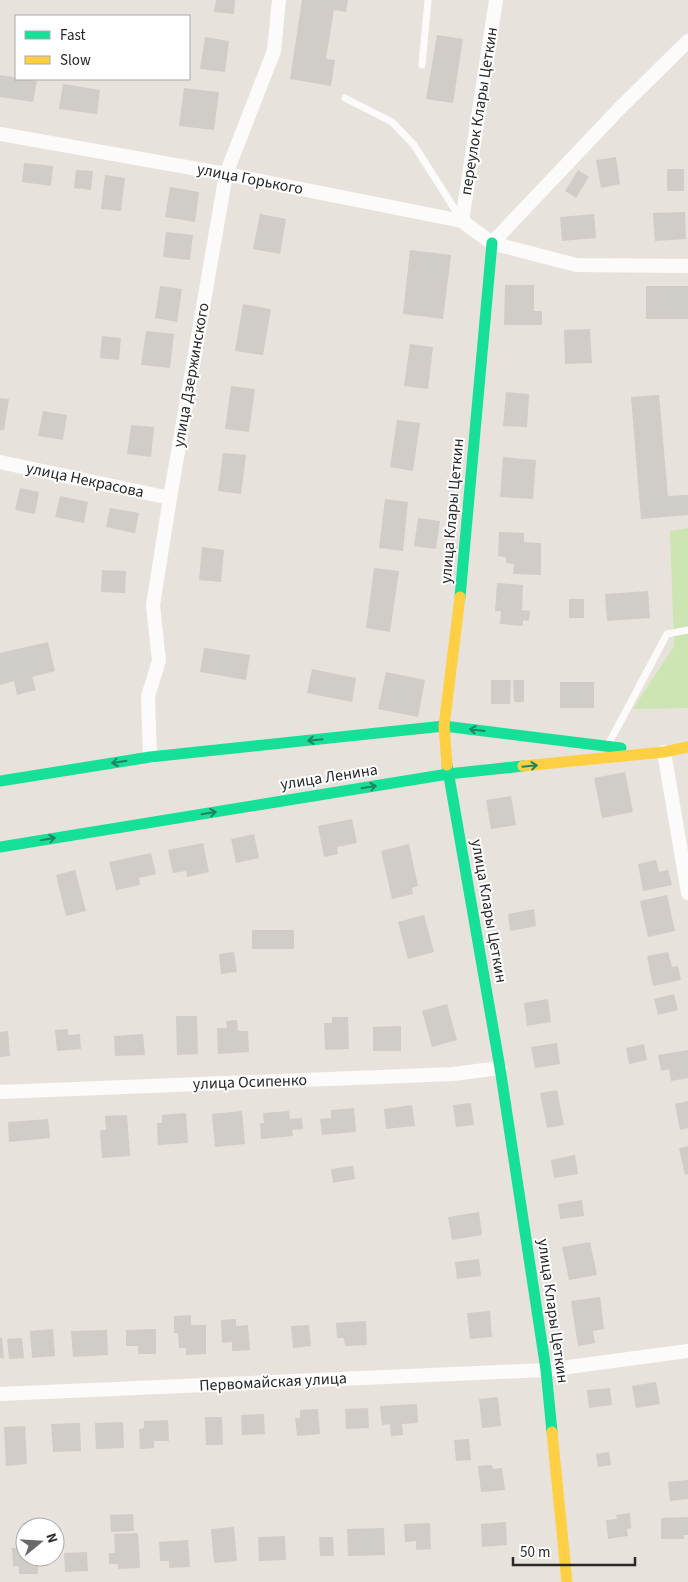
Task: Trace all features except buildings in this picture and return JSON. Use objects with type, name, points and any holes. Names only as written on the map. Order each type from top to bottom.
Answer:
[{"type":"main road","name":"улица Клары Цеткин","points":[[492,243],[457,630],[444,726],[448,774],[500,1068],[546,1370],[567,1582]]},
{"type":"main road","name":"улица Ленина","points":[[0,781],[150,757],[444,726],[607,747],[664,752]]},
{"type":"main road","name":"улица Ленина","points":[[0,847],[448,774],[664,752],[688,747]]},
{"type":"street","name":"улица Дзержинского","points":[[150,757],[148,696],[159,661],[153,605],[170,498],[226,174],[274,51],[279,0]]},
{"type":"street","name":"переулок Клары Цеткин","points":[[462,221],[496,0]]},
{"type":"street","points":[[688,41],[619,109],[492,243],[576,265],[688,266]]},
{"type":"street","name":"улица Горького","points":[[0,134],[226,174],[462,221],[492,243]]},
{"type":"street","name":"улица Некрасова","points":[[0,462],[170,498]]},
{"type":"street","points":[[664,752],[688,893]]},
{"type":"street","name":"улица Осипенко","points":[[0,1092],[453,1074],[500,1068]]},
{"type":"street","name":"Первомайская улица","points":[[0,1394],[546,1370],[688,1352]]},
{"type":"lane","points":[[422,65],[428,0]]},
{"type":"lane","points":[[345,98],[392,122],[414,145],[462,221]]},
{"type":"lane","points":[[607,747],[667,634],[688,630]]},
{"type":"green space","points":[[688,528],[688,708],[633,709],[674,646],[670,531]]},
{"type":"traffic: fast","points":[[460,597],[492,243]]},
{"type":"traffic: fast","points":[[0,781],[150,757],[444,726],[621,748]]},
{"type":"traffic: fast","points":[[447,765],[500,1068],[546,1370],[552,1432]]},
{"type":"traffic: fast","points":[[0,847],[448,774],[523,766]]},
{"type":"traffic: slow","points":[[447,765],[444,726],[460,597]]},
{"type":"traffic: slow","points":[[523,766],[664,752],[688,747]]},
{"type":"traffic: slow","points":[[552,1432],[567,1582]]}]
